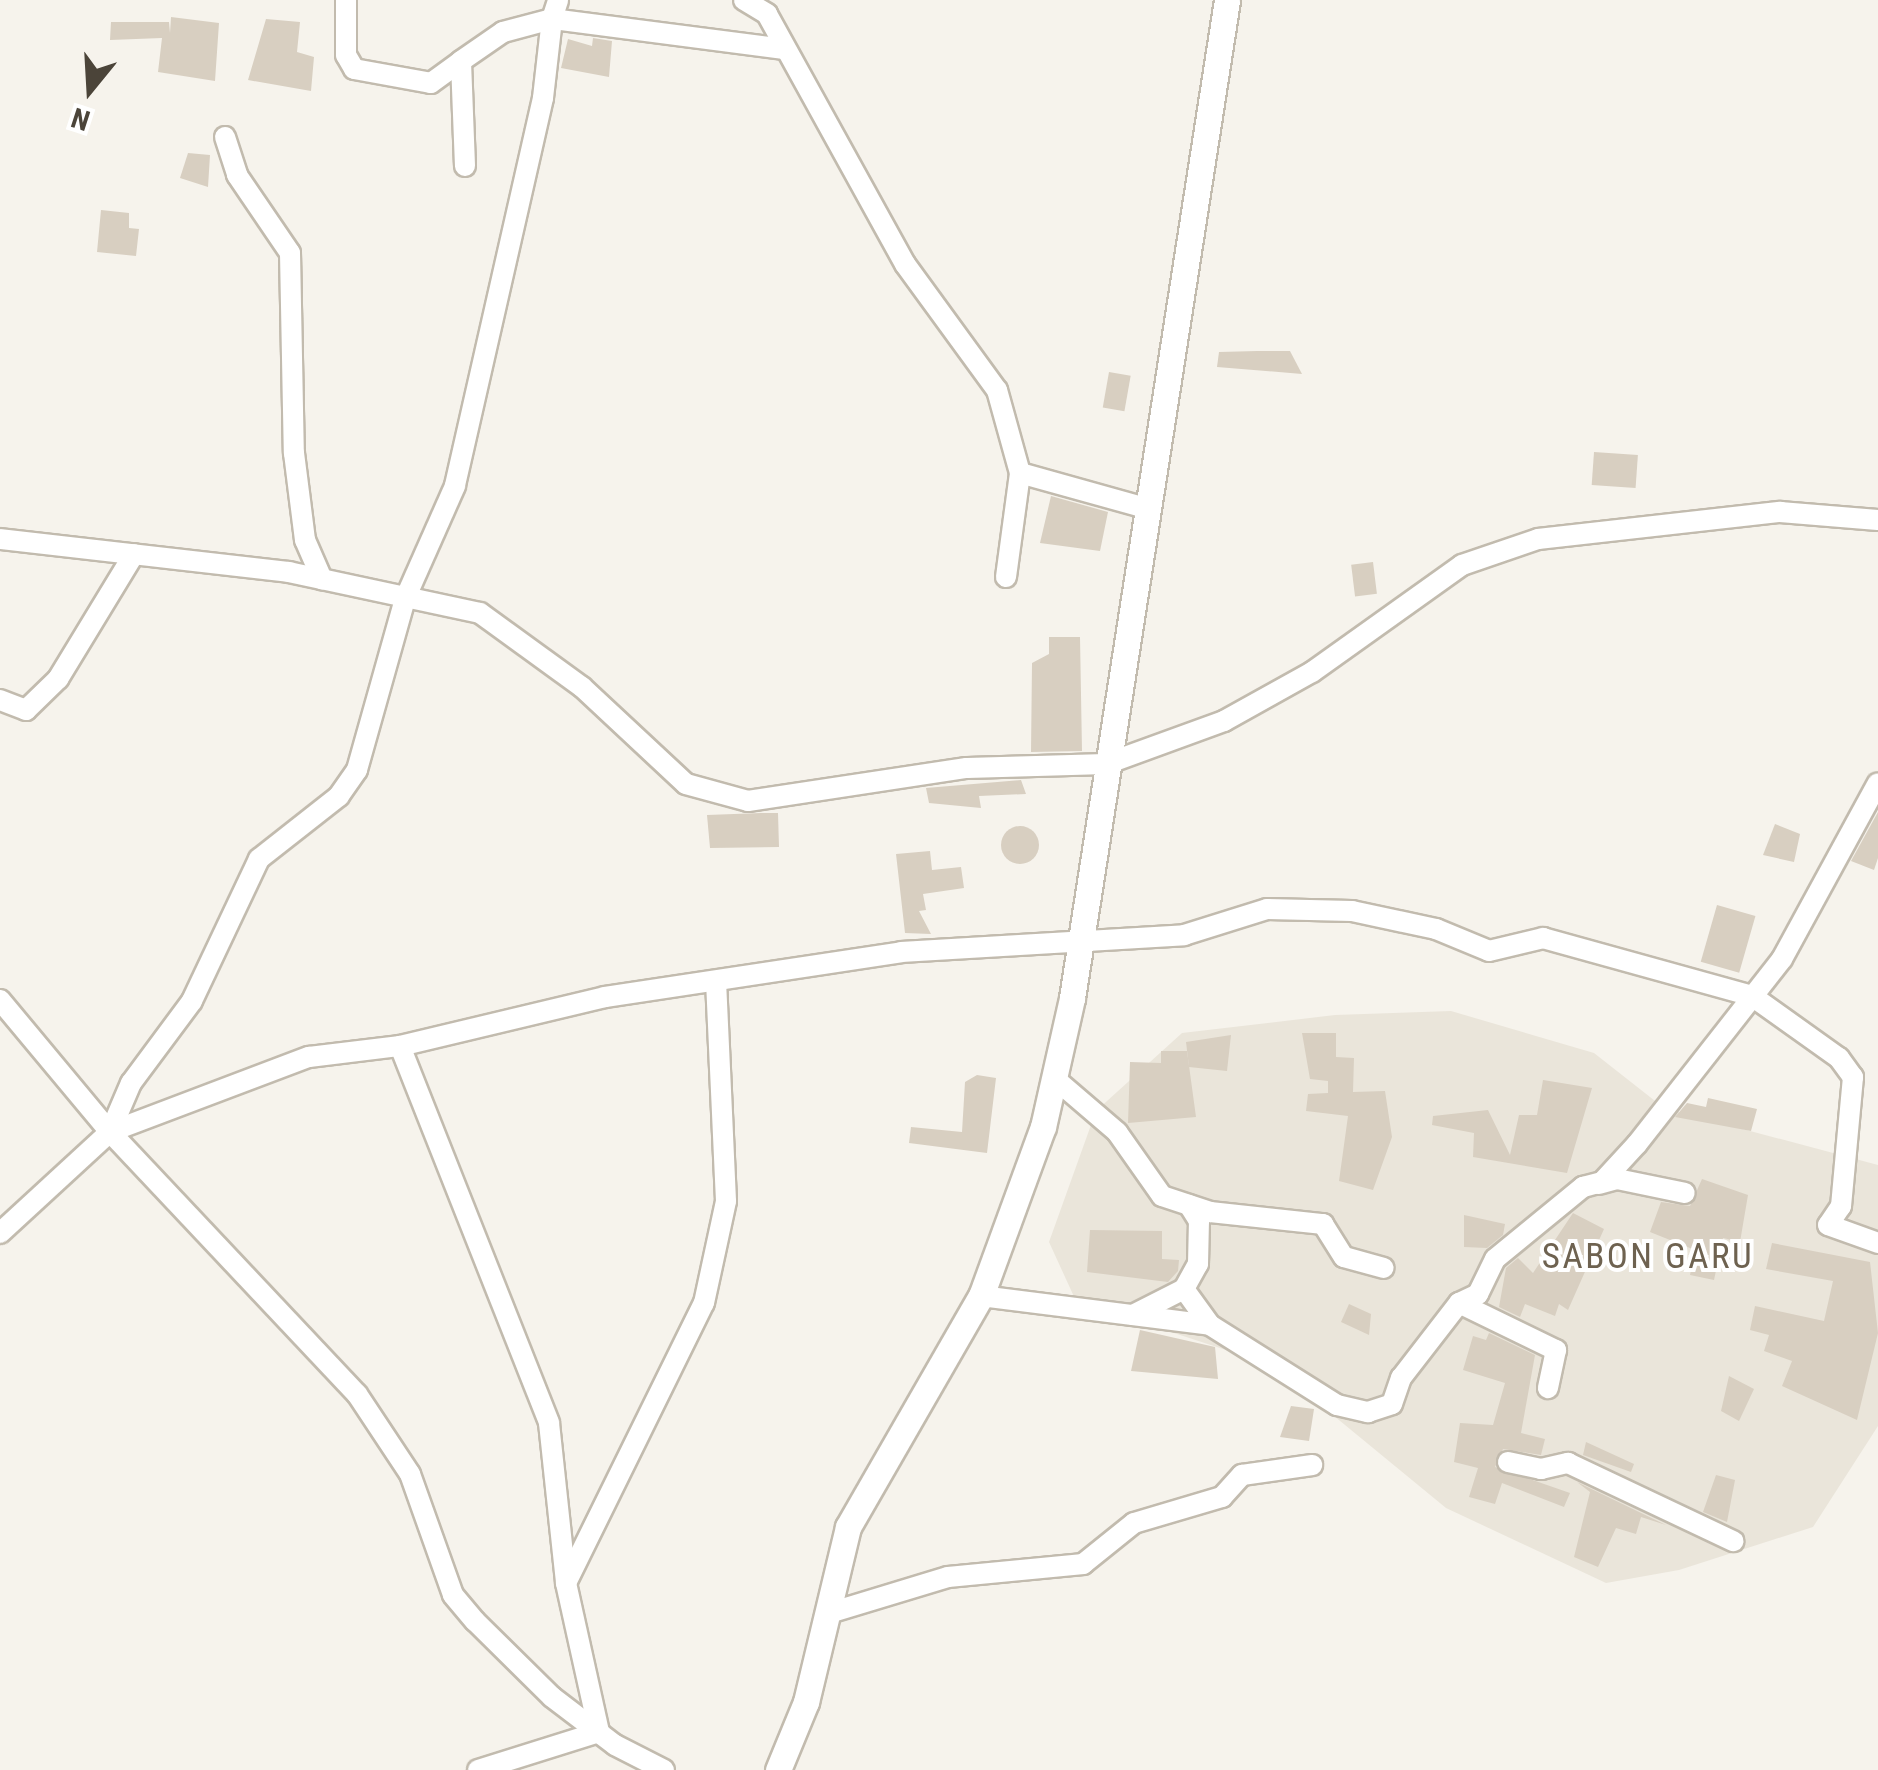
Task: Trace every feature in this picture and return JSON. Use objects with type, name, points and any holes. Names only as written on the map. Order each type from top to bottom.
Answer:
[{"type":"street","points":[[346,0],[346,55],[354,69],[431,83],[503,32],[555,9],[784,49]]},
{"type":"street","points":[[744,0],[767,14],[906,264],[998,390],[1020,473],[1006,577]]},
{"type":"street","points":[[778,1770],[806,1702],[848,1527],[880,1460],[981,1296],[1054,1078],[1080,940],[1227,0]]},
{"type":"street","points":[[110,1132],[132,1083],[192,1001],[259,860],[339,796],[357,770],[406,600],[455,486],[543,98],[555,9]]},
{"type":"street","points":[[461,61],[465,166]]},
{"type":"street","points":[[225,138],[237,175],[290,254],[294,453],[305,540],[322,579]]},
{"type":"street","points":[[1020,473],[1146,508]]},
{"type":"street","points":[[0,539],[322,579],[480,613],[582,688],[686,784],[748,801],[967,768],[1106,764],[1224,721],[1312,672],[1462,566],[1538,539],[1780,512],[1878,520]]},
{"type":"street","points":[[0,700],[26,710],[58,678],[134,554]]},
{"type":"street","points":[[1184,1289],[1210,1326],[1337,1404],[1368,1412],[1392,1404],[1401,1378],[1460,1303],[1478,1294],[1495,1258],[1583,1187],[1602,1182],[1637,1144],[1782,959],[1878,783]]},
{"type":"street","points":[[0,1232],[110,1132],[309,1057],[400,1046],[605,997],[901,952],[1184,935],[1268,908],[1352,911],[1436,929],[1489,951],[1544,938],[1752,996],[1838,1058],[1853,1077],[1841,1206],[1828,1225],[1878,1244]]},
{"type":"street","points":[[566,1583],[704,1303],[726,1201],[716,983]]},
{"type":"street","points":[[0,1000],[110,1132],[356,1394],[426,1506],[453,1595],[518,1668],[600,1732],[664,1770]]},
{"type":"street","points":[[400,1046],[550,1423],[566,1583],[600,1732]]},
{"type":"street","points":[[1054,1078],[1117,1132],[1162,1196],[1188,1205],[1323,1224],[1344,1258],[1384,1268]]},
{"type":"street","points":[[1583,1187],[1617,1180],[1685,1193]]},
{"type":"street","points":[[1122,1320],[1184,1289],[1198,1264],[1199,1221],[1188,1205]]},
{"type":"street","points":[[981,1296],[1122,1320],[1210,1326]]},
{"type":"street","points":[[1460,1303],[1556,1350],[1548,1388]]},
{"type":"street","points":[[1508,1462],[1541,1469],[1568,1463],[1733,1541]]},
{"type":"street","points":[[826,1614],[948,1577],[1083,1564],[1134,1523],[1222,1497],[1242,1475],[1312,1465]]},
{"type":"street","points":[[478,1770],[600,1732]]},
{"type":"shaded area","points":[[1451,1011],[1594,1053],[1664,1108],[1878,1165],[1878,1426],[1813,1527],[1679,1570],[1606,1583],[1446,1508],[1272,1365],[1076,1301],[1049,1242],[1096,1111],[1182,1033],[1335,1015]]},
{"type":"building","points":[[171,17],[219,23],[215,81],[158,72],[162,38],[110,40],[111,22],[169,22],[170,33]]},
{"type":"building","points":[[266,19],[300,22],[297,52],[314,57],[311,91],[248,80]]},
{"type":"building","points":[[593,38],[612,41],[609,77],[561,68],[568,39],[592,46]]},
{"type":"building","points":[[188,153],[210,155],[208,187],[180,178]]},
{"type":"building","points":[[101,210],[129,213],[129,228],[139,229],[136,256],[97,252]]},
{"type":"building","points":[[1290,351],[1302,374],[1217,367],[1219,352]]},
{"type":"building","points":[[1109,372],[1131,376],[1124,411],[1103,407]]},
{"type":"building","points":[[1594,452],[1638,455],[1636,488],[1592,485]]},
{"type":"building","points":[[1051,496],[1108,512],[1100,551],[1040,543]]},
{"type":"building","points":[[1373,562],[1377,594],[1355,596],[1351,565]]},
{"type":"building","points":[[1049,637],[1080,637],[1082,751],[1031,752],[1032,663],[1049,654]]},
{"type":"building","points":[[1021,780],[1026,794],[979,796],[981,808],[929,803],[926,788]]},
{"type":"building","points":[[1878,812],[1878,858],[1874,870],[1851,861]]},
{"type":"building","points":[[778,813],[779,847],[710,848],[707,815]]},
{"type":"building","points":[[1775,824],[1800,834],[1794,862],[1763,855]]},
{"type":"building","points":[[1020,826],[1034,831],[1039,845],[1034,859],[1020,864],[1006,859],[1001,845],[1006,831]]},
{"type":"building","points":[[930,851],[932,870],[961,867],[964,888],[923,894],[926,910],[919,911],[931,934],[905,933],[896,854]]},
{"type":"building","points":[[1717,905],[1755,916],[1739,973],[1701,962]]},
{"type":"building","points":[[1302,1033],[1336,1033],[1336,1057],[1354,1058],[1353,1092],[1385,1091],[1392,1137],[1373,1190],[1339,1181],[1348,1116],[1306,1111],[1308,1094],[1328,1093],[1328,1081],[1310,1079]]},
{"type":"building","points":[[1231,1035],[1227,1071],[1189,1067],[1186,1042]]},
{"type":"building","points":[[1161,1051],[1187,1051],[1196,1117],[1128,1123],[1130,1062],[1161,1063]]},
{"type":"building","points":[[977,1075],[996,1078],[987,1153],[909,1143],[911,1127],[962,1132],[965,1082]]},
{"type":"building","points":[[1543,1080],[1592,1088],[1567,1173],[1473,1157],[1474,1133],[1432,1125],[1433,1116],[1488,1110],[1510,1155],[1519,1115],[1537,1115]]},
{"type":"building","points":[[1708,1098],[1757,1109],[1751,1131],[1675,1117],[1687,1103],[1706,1107]]},
{"type":"building","points":[[1702,1179],[1748,1195],[1740,1242],[1723,1238],[1714,1280],[1690,1275],[1695,1250],[1650,1232],[1661,1202],[1690,1206]]},
{"type":"building","points":[[1573,1213],[1604,1229],[1568,1310],[1559,1304],[1555,1316],[1525,1304],[1520,1317],[1499,1307],[1506,1268],[1518,1258],[1533,1273]]},
{"type":"building","points":[[1464,1215],[1505,1224],[1503,1235],[1487,1248],[1464,1247]]},
{"type":"building","points":[[1090,1230],[1162,1231],[1162,1259],[1179,1260],[1178,1271],[1168,1282],[1087,1272]]},
{"type":"building","points":[[1772,1243],[1870,1262],[1878,1333],[1857,1420],[1782,1386],[1792,1361],[1764,1351],[1769,1335],[1750,1330],[1755,1306],[1824,1321],[1833,1281],[1766,1269]]},
{"type":"building","points":[[1349,1304],[1371,1314],[1369,1335],[1341,1322]]},
{"type":"building","points":[[1140,1330],[1215,1347],[1218,1379],[1131,1371]]},
{"type":"building","points":[[1489,1333],[1535,1355],[1521,1433],[1545,1439],[1541,1455],[1503,1449],[1495,1467],[1570,1493],[1564,1507],[1502,1483],[1495,1504],[1469,1497],[1478,1468],[1454,1462],[1460,1423],[1493,1425],[1505,1383],[1463,1370],[1473,1336],[1486,1340]]},
{"type":"building","points":[[1729,1376],[1754,1389],[1739,1421],[1721,1411]]},
{"type":"building","points":[[1291,1406],[1314,1409],[1309,1441],[1280,1437]]},
{"type":"building","points":[[1586,1442],[1634,1464],[1631,1472],[1583,1455]]},
{"type":"building","points":[[1716,1475],[1735,1480],[1727,1522],[1703,1512]]},
{"type":"building","points":[[1577,1482],[1666,1525],[1641,1517],[1636,1534],[1616,1528],[1598,1567],[1574,1557],[1590,1492]]},
{"type":"district","name":"SABON GARU","points":[[1648,1257]]}]
